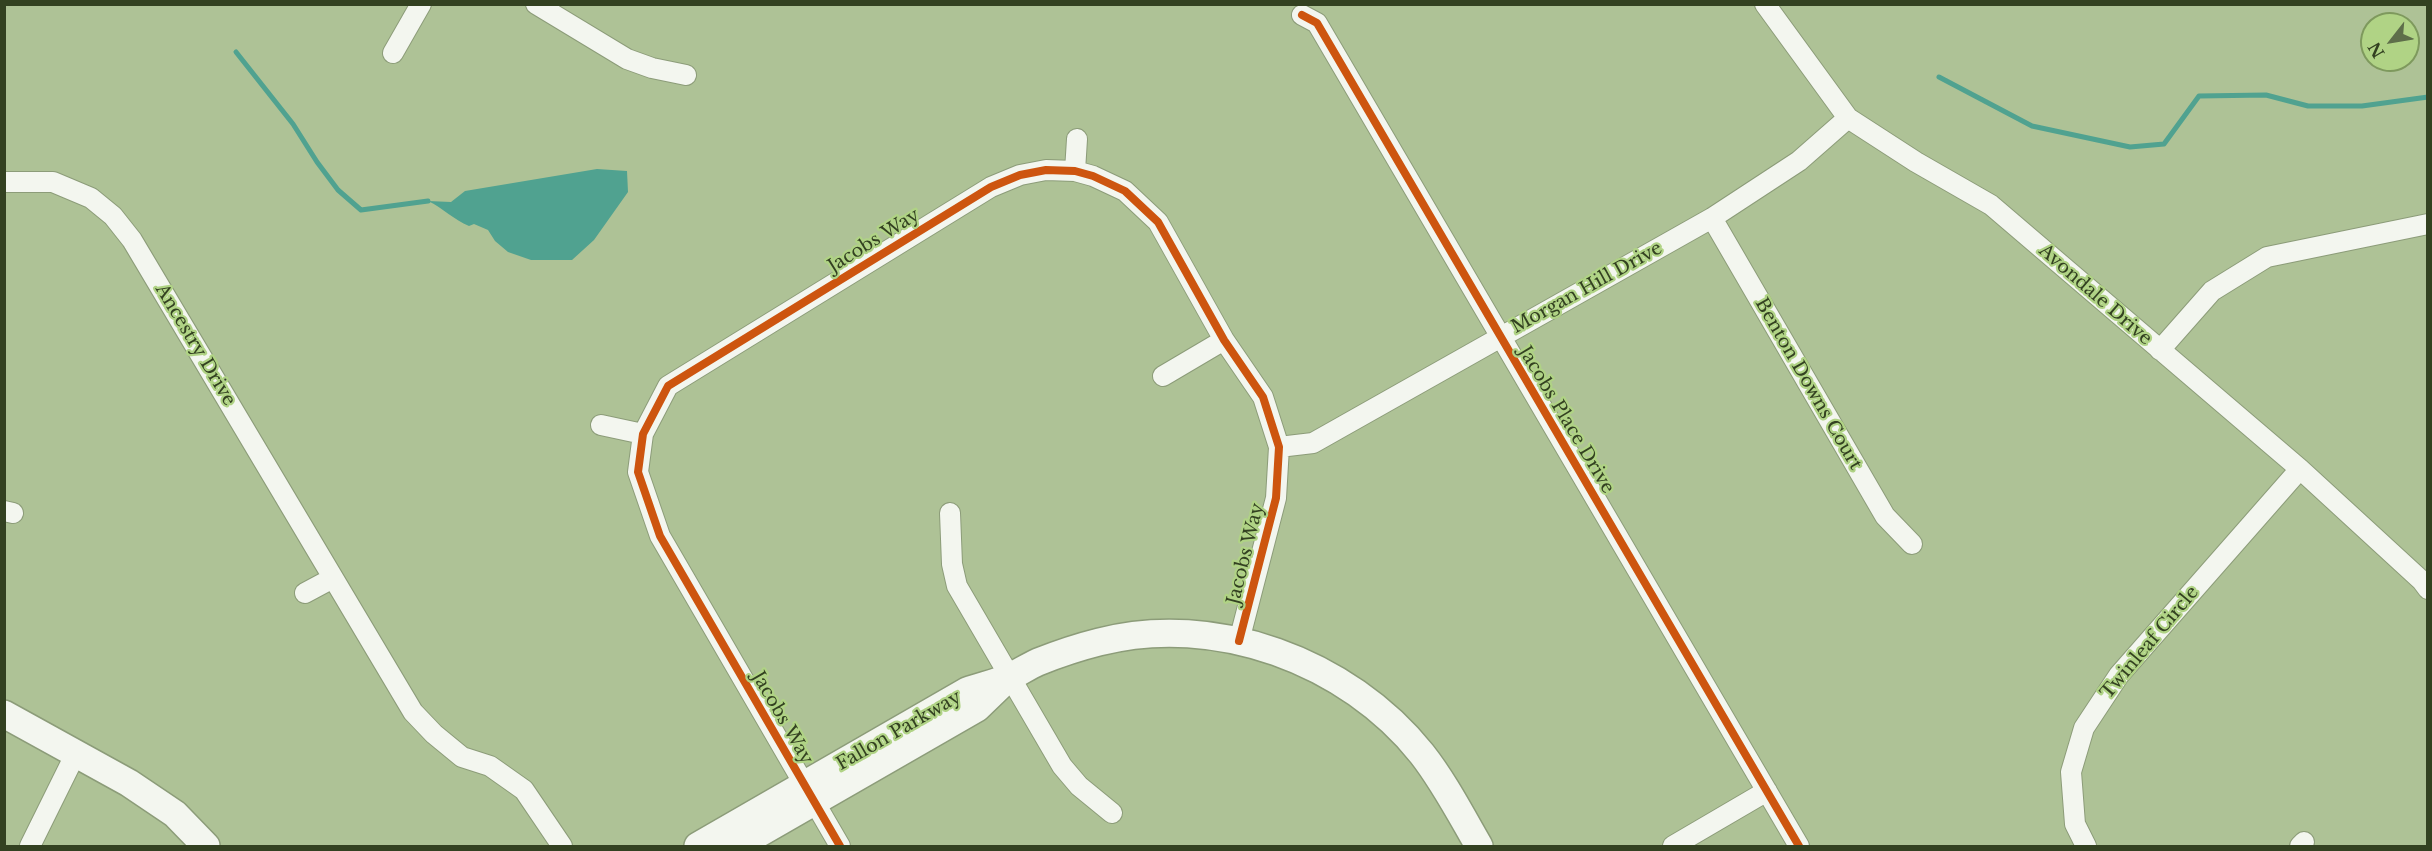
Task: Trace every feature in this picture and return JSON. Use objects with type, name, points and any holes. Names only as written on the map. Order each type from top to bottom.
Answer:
[{"type":"street","points":[[393,53],[421,4]]},
{"type":"street","points":[[536,4],[627,59],[652,68],[686,75]]},
{"type":"street","name":"Avondale Drive","points":[[1765,4],[1848,118],[1916,162],[1991,205],[2300,469],[2426,581]]},
{"type":"street","name":"Jacobs Place Drive","points":[[1302,15],[1317,23],[1799,846]]},
{"type":"street","name":"Morgan Hill Drive","points":[[1279,447],[1313,443],[1712,218],[1799,160],[1848,118]]},
{"type":"street","points":[[1075,171],[1077,139]]},
{"type":"street","name":"Jacobs Way","points":[[840,846],[660,536],[638,472],[643,434],[668,386],[991,187],[1020,175],[1046,170],[1075,171],[1093,176],[1125,191],[1158,222],[1224,340],[1263,397],[1279,447],[1276,498],[1239,641]]},
{"type":"street","name":"Ancestry Drive","points":[[4,182],[53,182],[91,198],[113,216],[132,240],[413,712],[434,735],[462,757],[490,766],[524,790],[562,846]]},
{"type":"street","name":"Benton Downs Court","points":[[1712,218],[1885,516],[1912,544]]},
{"type":"street","points":[[2160,350],[2212,291],[2267,257],[2427,224]]},
{"type":"street","points":[[1163,376],[1224,340]]},
{"type":"street","points":[[601,425],[643,434]]},
{"type":"street","name":"Twinleaf Circle","points":[[2086,846],[2075,824],[2071,771],[2084,728],[2119,675],[2300,469]]},
{"type":"street","points":[[950,513],[952,564],[957,586],[1062,766],[1079,786],[1112,813]]},
{"type":"street","points":[[305,593],[333,578]]},
{"type":"street","name":"Fallon Parkway","points":[[698,846],[809,794],[977,708],[1010,677],[1038,662],[1101,641],[1180,632],[1239,641],[1294,659],[1345,684],[1392,721],[1422,754],[1479,846]]},
{"type":"street","points":[[4,714],[129,783],[175,814],[206,846]]},
{"type":"street","points":[[30,846],[76,753]]},
{"type":"street","points":[[1673,846],[1767,791]]},
{"type":"street","name":"Fallon Parkway","points":[[737,846],[809,794]]},
{"type":"water","points":[[597,169],[627,171],[628,192],[594,240],[572,260],[531,260],[508,252],[495,241],[488,230],[474,224],[469,226],[428,201],[451,202],[465,191]]},
{"type":"waterway","points":[[236,52],[293,124],[338,190],[361,210],[428,201]]},
{"type":"waterway","points":[[1939,77],[2032,126],[2130,147],[2164,144],[2199,96],[2266,95],[2308,106],[2362,106],[2428,97]]},
{"type":"cycle path","points":[[1302,15],[1317,23],[1799,846]]},
{"type":"cycle path","points":[[840,846],[660,536],[638,472],[643,434],[668,386],[991,187],[1020,175],[1046,170],[1075,171],[1093,176],[1125,191],[1158,222],[1224,340],[1263,397],[1279,447],[1276,498],[1239,641]]}]
